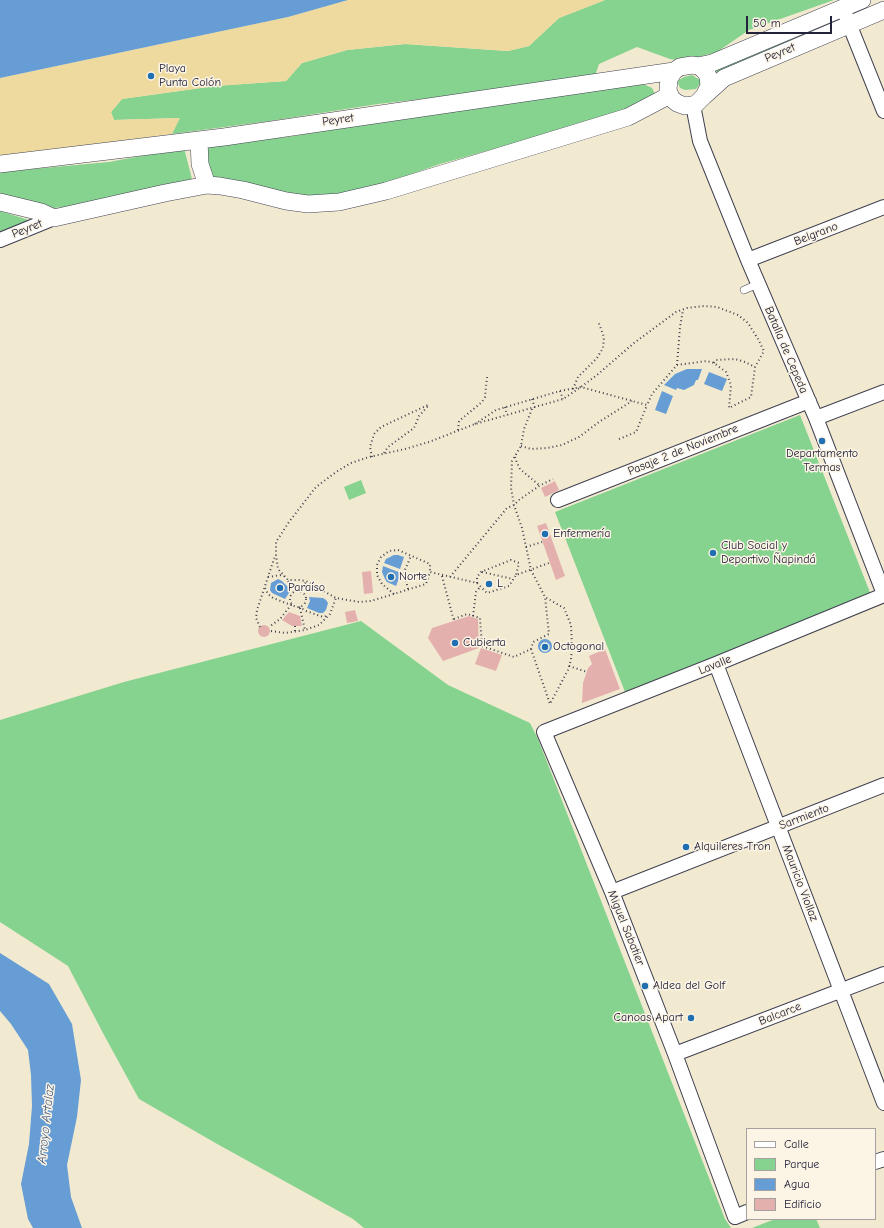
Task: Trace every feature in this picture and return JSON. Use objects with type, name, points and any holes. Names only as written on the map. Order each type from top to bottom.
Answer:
[{"type":"street","name":"Peyret","points":[[699,100],[724,78],[846,16],[862,0]]},
{"type":"street","name":"Peyret","points":[[698,66],[712,63],[846,16],[884,10]]},
{"type":"street","points":[[846,16],[884,111]]},
{"type":"street","points":[[692,65],[698,66],[704,70],[708,76],[709,86],[699,100],[685,106],[677,103],[670,95],[668,90],[670,79],[674,71],[680,67],[692,65]]},
{"type":"street","name":"Peyret","points":[[0,164],[199,140],[674,71]]},
{"type":"street","name":"Peyret","points":[[0,240],[54,218],[207,185],[243,190],[286,201],[308,204],[339,202],[386,191],[628,117],[670,95]]},
{"type":"street","name":"Batalla de Cepeda","points":[[699,100],[700,141],[758,284],[816,418],[884,595]]},
{"type":"street","points":[[199,140],[200,164],[207,185]]},
{"type":"street","name":"Peyret","points":[[0,202],[41,212],[54,218]]},
{"type":"street","name":"Belgrano","points":[[748,260],[884,207]]},
{"type":"street","points":[[816,418],[884,392]]},
{"type":"street","name":"Pasaje 2 de Noviembre","points":[[558,500],[808,401]]},
{"type":"street","name":"Lavalle","points":[[544,732],[716,664],[884,595]]},
{"type":"street","name":"Mauricio Viollaz","points":[[716,664],[884,1103]]},
{"type":"street","name":"Miguel Sabatier","points":[[544,732],[612,892],[675,1054],[741,1215]]},
{"type":"street","name":"Sarmiento","points":[[612,892],[884,785]]},
{"type":"street","name":"Balcarce","points":[[675,1054],[884,974]]},
{"type":"lane","points":[[744,290],[758,284]]},
{"type":"path","points":[[296,591],[278,569],[276,542],[316,487],[351,463],[372,456],[429,442],[475,424],[563,400],[581,388],[634,343],[676,312],[683,310],[704,306],[717,307],[738,315],[748,323],[764,352],[755,367],[751,397],[730,408],[731,385],[726,372],[714,362]]},
{"type":"path","points":[[618,439],[636,432],[652,394],[677,365],[683,310]]},
{"type":"path","points":[[573,389],[578,377],[597,358],[603,348],[604,337],[598,321]]},
{"type":"path","points":[[677,365],[735,359],[755,367]]},
{"type":"path","points":[[458,430],[460,421],[482,402],[485,397],[487,377]]},
{"type":"path","points":[[475,424],[496,410],[560,391],[581,388],[647,406]]},
{"type":"path","points":[[560,391],[563,400]]},
{"type":"path","points":[[532,399],[533,408],[524,429],[521,446],[512,461],[511,488],[514,505],[522,528],[531,570],[545,597],[549,634],[533,642],[531,649],[550,704],[569,666],[572,646],[571,625],[564,608],[545,597]]},
{"type":"path","points":[[521,446],[531,449],[539,449],[562,445],[579,437],[599,422],[632,402]]},
{"type":"path","points":[[372,456],[370,447],[374,434],[381,427],[430,404],[419,416],[414,428],[388,447],[383,454]]},
{"type":"path","points":[[505,407],[507,415]]},
{"type":"path","points":[[515,456],[516,463],[520,469],[539,486]]},
{"type":"path","points":[[450,577],[507,508],[514,505],[539,486],[553,479]]},
{"type":"path","points":[[526,547],[542,542]]},
{"type":"path","points":[[288,580],[306,581],[336,598],[359,602],[371,601],[394,594],[408,589],[426,584],[430,572],[430,564],[398,550],[389,551],[381,557],[377,565],[377,575],[382,584],[394,594]]},
{"type":"path","points":[[260,627],[256,618],[257,610],[276,555]]},
{"type":"path","points":[[408,589],[404,572],[411,556]]},
{"type":"path","points":[[511,560],[520,563],[516,575],[509,586],[487,593],[477,583],[477,577],[481,572],[511,560]]},
{"type":"path","points":[[516,575],[550,563]]},
{"type":"path","points":[[430,572],[477,583]]},
{"type":"path","points":[[481,572],[513,580]]},
{"type":"path","points":[[442,575],[454,620],[467,614],[480,618],[482,646],[514,657],[531,649]]},
{"type":"path","points":[[268,577],[284,576]]},
{"type":"path","points":[[302,592],[306,581]]},
{"type":"path","points":[[265,587],[268,594],[273,598],[306,611],[328,616]]},
{"type":"path","points":[[473,616],[476,592],[480,587]]},
{"type":"path","points":[[269,627],[280,619],[291,605],[290,596],[296,591],[302,592],[306,596],[306,602],[299,607]]},
{"type":"path","points":[[271,631],[285,633],[295,632],[319,625],[328,616],[336,598]]},
{"type":"path","points":[[299,607],[305,630]]},
{"type":"path","points":[[295,626],[295,632]]},
{"type":"path","points":[[569,666],[587,672]]},
{"type":"green space","points":[[605,0],[834,0],[749,30],[717,52],[683,61],[670,59],[637,47],[599,64],[595,76],[500,90],[378,104],[270,121],[172,134],[179,118],[114,120],[111,112],[122,99],[215,86],[286,81],[302,63],[347,50],[405,44],[508,51],[529,46],[559,18]]},
{"type":"green space","points":[[831,19],[834,25],[716,76],[713,69]]},
{"type":"green space","points":[[692,75],[700,80],[700,84],[696,89],[685,90],[680,88],[678,83],[679,80]]},
{"type":"green space","points":[[637,81],[652,88],[655,94],[655,100],[562,130],[440,164],[372,188],[334,195],[296,195],[236,180],[213,179],[207,175],[206,147],[211,144],[288,137]]},
{"type":"green space","points":[[184,148],[192,179],[72,206],[45,209],[0,198],[0,172],[109,162]]},
{"type":"green space","points":[[0,211],[32,221],[0,234]]},
{"type":"green space","name":"Club Social y Deportivo Ñapindá","points":[[800,415],[871,595],[625,692],[555,512]]},
{"type":"green space","points":[[361,480],[366,493],[349,500],[344,487]]},
{"type":"green space","points":[[361,621],[448,685],[530,723],[538,739],[725,1219],[731,1228],[364,1228],[353,1219],[139,1099],[68,966],[0,922],[0,720],[124,682]]},
{"type":"green space","points":[[772,1220],[816,1220],[820,1228],[752,1228]]},
{"type":"sand","name":"Playa Punta Colón","points":[[348,0],[605,0],[559,18],[529,46],[508,51],[405,44],[347,50],[302,63],[286,81],[215,86],[122,99],[111,112],[114,120],[180,118],[172,134],[0,156],[0,78],[288,17]]},
{"type":"water","points":[[0,0],[348,0],[288,17],[0,78]]},
{"type":"water","points":[[687,369],[702,369],[698,380],[696,380],[694,385],[684,390],[677,388],[676,390],[664,385],[675,374]]},
{"type":"water","points":[[709,372],[727,379],[722,391],[704,384]]},
{"type":"water","points":[[662,391],[673,396],[666,414],[655,410]]},
{"type":"water","name":"Norte","points":[[394,555],[404,557],[400,569],[384,563],[386,559]]},
{"type":"water","name":"Norte","points":[[383,566],[401,573],[396,586],[387,582],[385,579],[382,572]]},
{"type":"water","name":"Paraíso","points":[[278,579],[291,590],[285,599],[272,593],[270,590],[271,583]]},
{"type":"water","name":"Paraíso","points":[[309,597],[323,598],[326,600],[328,603],[326,610],[323,613],[319,613],[307,608],[310,601]]},
{"type":"water","name":"Octogonal","points":[[542,639],[548,639],[552,643],[552,649],[548,653],[542,653],[538,649],[538,643]]},
{"type":"water","name":"Arroyo Artalaz","points":[[0,953],[49,984],[72,1024],[81,1080],[77,1117],[67,1165],[71,1197],[82,1228],[33,1228],[28,1219],[21,1184],[29,1144],[32,1106],[31,1075],[28,1050],[11,1024],[0,1011]]},
{"type":"building","points":[[555,481],[559,490],[545,497],[541,488]]},
{"type":"building","points":[[546,523],[565,576],[556,580],[537,526]]},
{"type":"building","points":[[371,571],[373,593],[364,594],[362,572]]},
{"type":"building","points":[[355,610],[358,621],[347,623],[345,612]]},
{"type":"building","points":[[289,612],[300,616],[302,626],[292,626],[282,620]]},
{"type":"building","name":"Cubierta","points":[[469,616],[478,619],[479,648],[443,661],[428,638],[432,628]]},
{"type":"building","points":[[264,625],[268,627],[270,631],[268,635],[264,637],[260,635],[258,631],[260,627]]},
{"type":"building","points":[[481,648],[502,655],[496,671],[475,664]]},
{"type":"building","points":[[605,649],[620,689],[582,703],[583,683],[588,668],[592,664],[589,656]]},
{"type":"place","name":"Playa Punta Colón","points":[[151,76]]},
{"type":"place","name":"Departamento Termas","points":[[822,441]]},
{"type":"place","name":"Enfermería","points":[[545,534]]},
{"type":"place","name":"Club Social y Deportivo Ñapindá","points":[[713,553]]},
{"type":"place","name":"Norte","points":[[391,577]]},
{"type":"place","name":"L","points":[[489,584]]},
{"type":"place","name":"Paraíso","points":[[280,588]]},
{"type":"place","name":"Cubierta","points":[[455,643]]},
{"type":"place","name":"Octogonal","points":[[545,647]]},
{"type":"place","name":"Alquileres Tron","points":[[686,847]]},
{"type":"place","name":"Aldea del Golf","points":[[645,986]]},
{"type":"place","name":"Canoas Apart","points":[[691,1018]]}]
